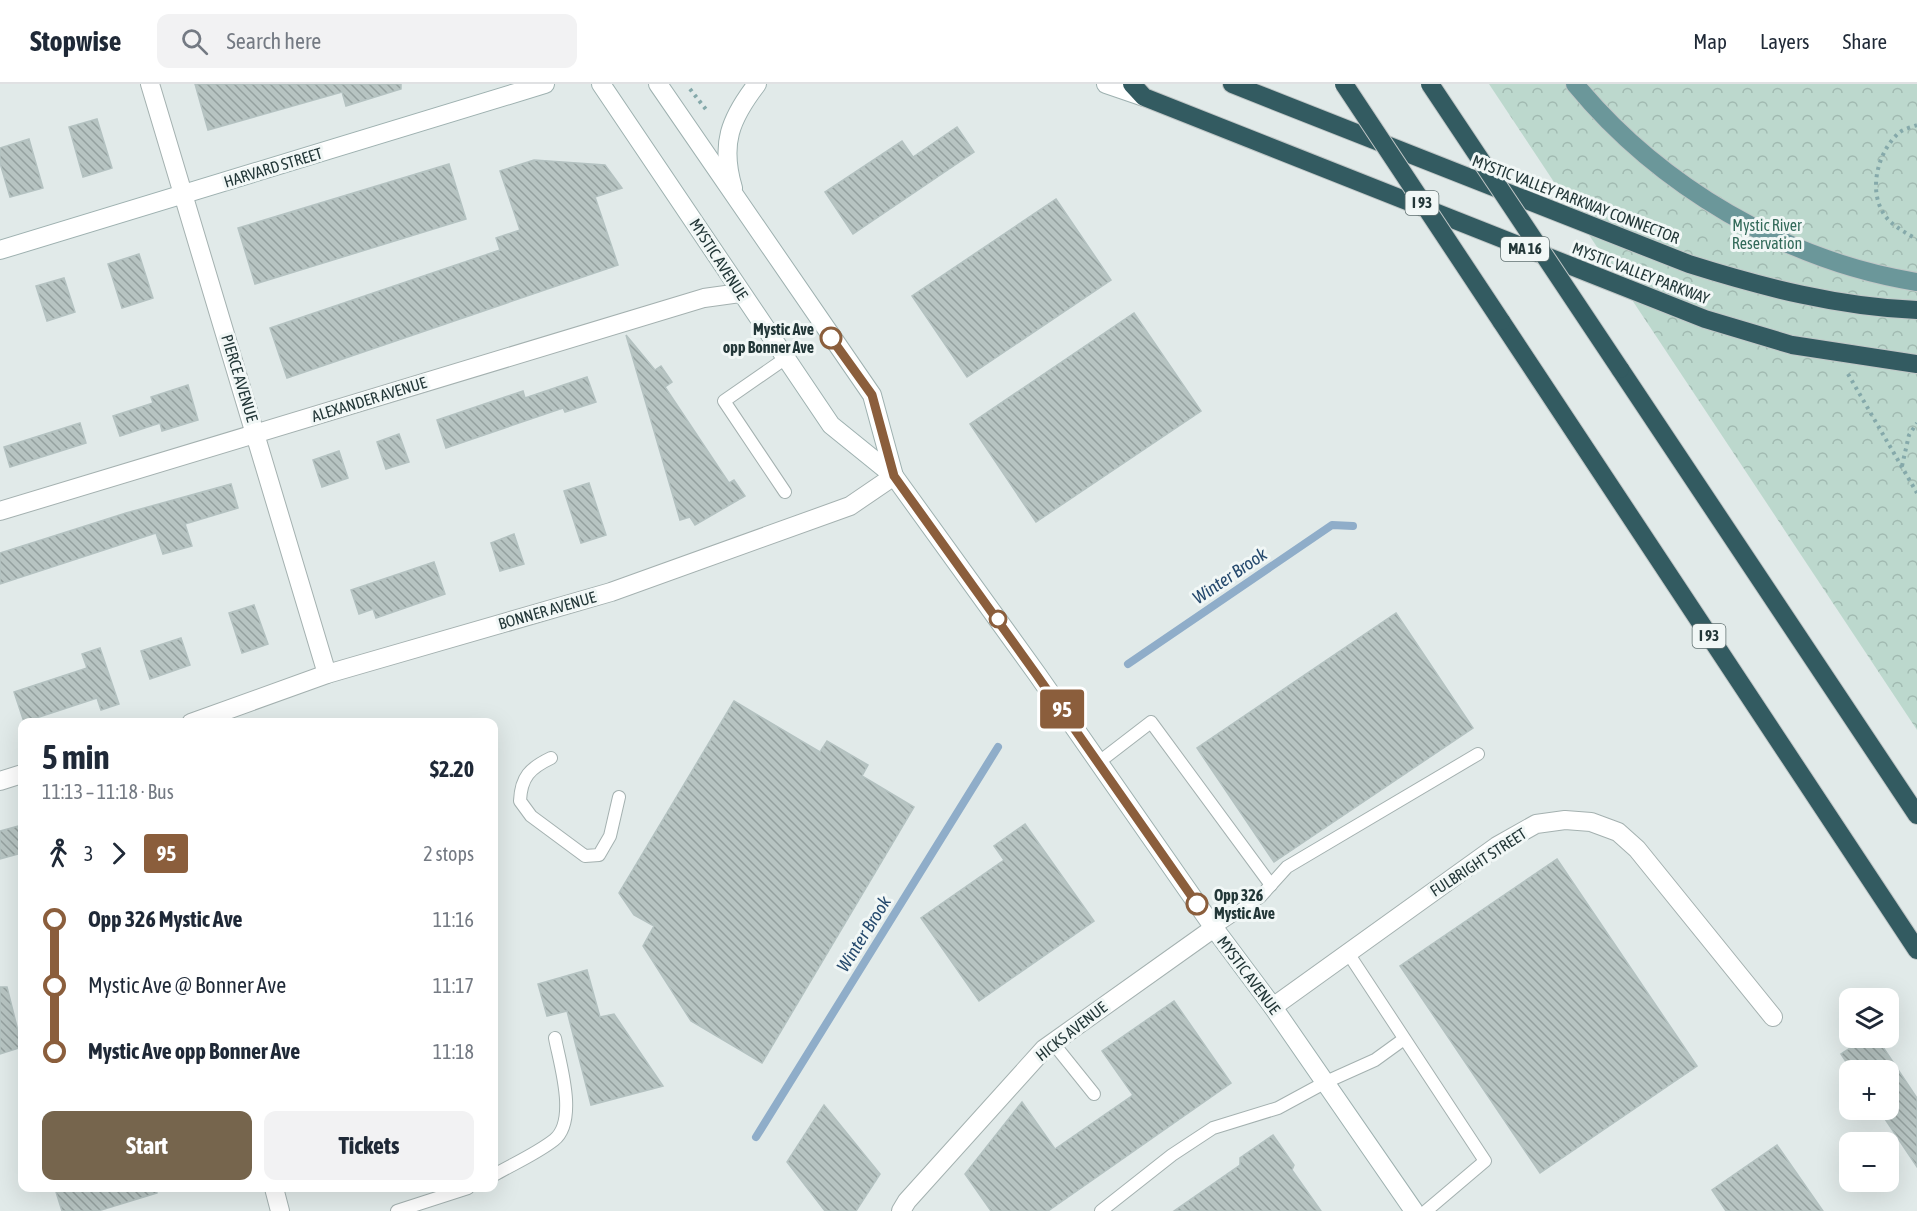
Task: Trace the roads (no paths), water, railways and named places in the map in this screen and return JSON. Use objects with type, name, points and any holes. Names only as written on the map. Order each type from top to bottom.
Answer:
[{"type":"highway","name":"MYSTIC VALLEY PARKWAY CONNECTOR","points":[[1232,84],[1689,264],[1731,278],[1819,298],[1917,310]]},
{"type":"highway","name":"I 93","points":[[1344,84],[1917,950]]},
{"type":"highway","points":[[1430,84],[1917,815]]},
{"type":"highway","name":"MYSTIC VALLEY PARKWAY","points":[[1138,91],[1705,319],[1792,345],[1839,354],[1917,364]]},
{"type":"main road","points":[[1575,84],[1618,130],[1652,160],[1731,214],[1767,233],[1825,258],[1917,282]]},
{"type":"street","name":"PIERCE AVENUE","points":[[150,84],[185,194],[327,674]]},
{"type":"street","name":"HARVARD STREET","points":[[0,250],[545,84]]},
{"type":"street","name":"MYSTIC AVENUE","points":[[601,84],[831,425],[894,476],[1099,762],[1214,928],[1273,1007],[1414,1211]]},
{"type":"street","name":"MYSTIC AVENUE","points":[[658,84],[872,395],[894,476]]},
{"type":"street","points":[[736,198],[728,170],[729,129],[744,101],[758,84]]},
{"type":"street","points":[[1106,84],[1138,91]]},
{"type":"street","name":"ALEXANDER AVENUE","points":[[0,511],[704,298],[740,292]]},
{"type":"street","name":"BONNER AVENUE","points":[[205,718],[327,674],[611,592],[850,506],[894,476]]},
{"type":"street","points":[[0,781],[18,775]]},
{"type":"street","name":"FULBRIGHT STREET","points":[[1273,1007],[1468,866],[1536,824],[1565,820],[1591,822],[1618,832],[1637,849],[1773,1017]]},
{"type":"street","name":"HICKS AVENUE","points":[[902,1211],[907,1201],[1038,1055],[1214,928]]},
{"type":"street","points":[[275,1192],[280,1211]]},
{"type":"lane","points":[[785,492],[724,401],[786,358]]},
{"type":"lane","points":[[1099,762],[1150,722],[1271,885]]},
{"type":"lane","points":[[1214,928],[1260,897],[1287,867],[1478,754]]},
{"type":"lane","points":[[551,758],[532,767],[521,784],[520,801],[531,816],[585,856],[599,855],[610,836],[619,797]]},
{"type":"lane","points":[[1348,953],[1485,1161],[1426,1211]]},
{"type":"lane","points":[[498,1173],[556,1139],[565,1119],[566,1092],[555,1038]]},
{"type":"lane","points":[[1101,1211],[1172,1155],[1213,1128],[1278,1108],[1326,1082],[1375,1060],[1404,1039]]},
{"type":"lane","points":[[1053,1043],[1094,1094]]},
{"type":"lane","points":[[397,1211],[456,1192]]},
{"type":"waterway","name":"Winter Brook","points":[[1128,664],[1332,525],[1353,526]]},
{"type":"waterway","name":"Winter Brook","points":[[756,1137],[998,747]]},
{"type":"place","name":"Mystic Ave opp Bonner Ave","points":[[831,338]]},
{"type":"place","name":"Opp 326 Mystic Ave","points":[[1197,904]]},
{"type":"park label","name":"Mystic River Reservation","points":[[1767,234]]}]
